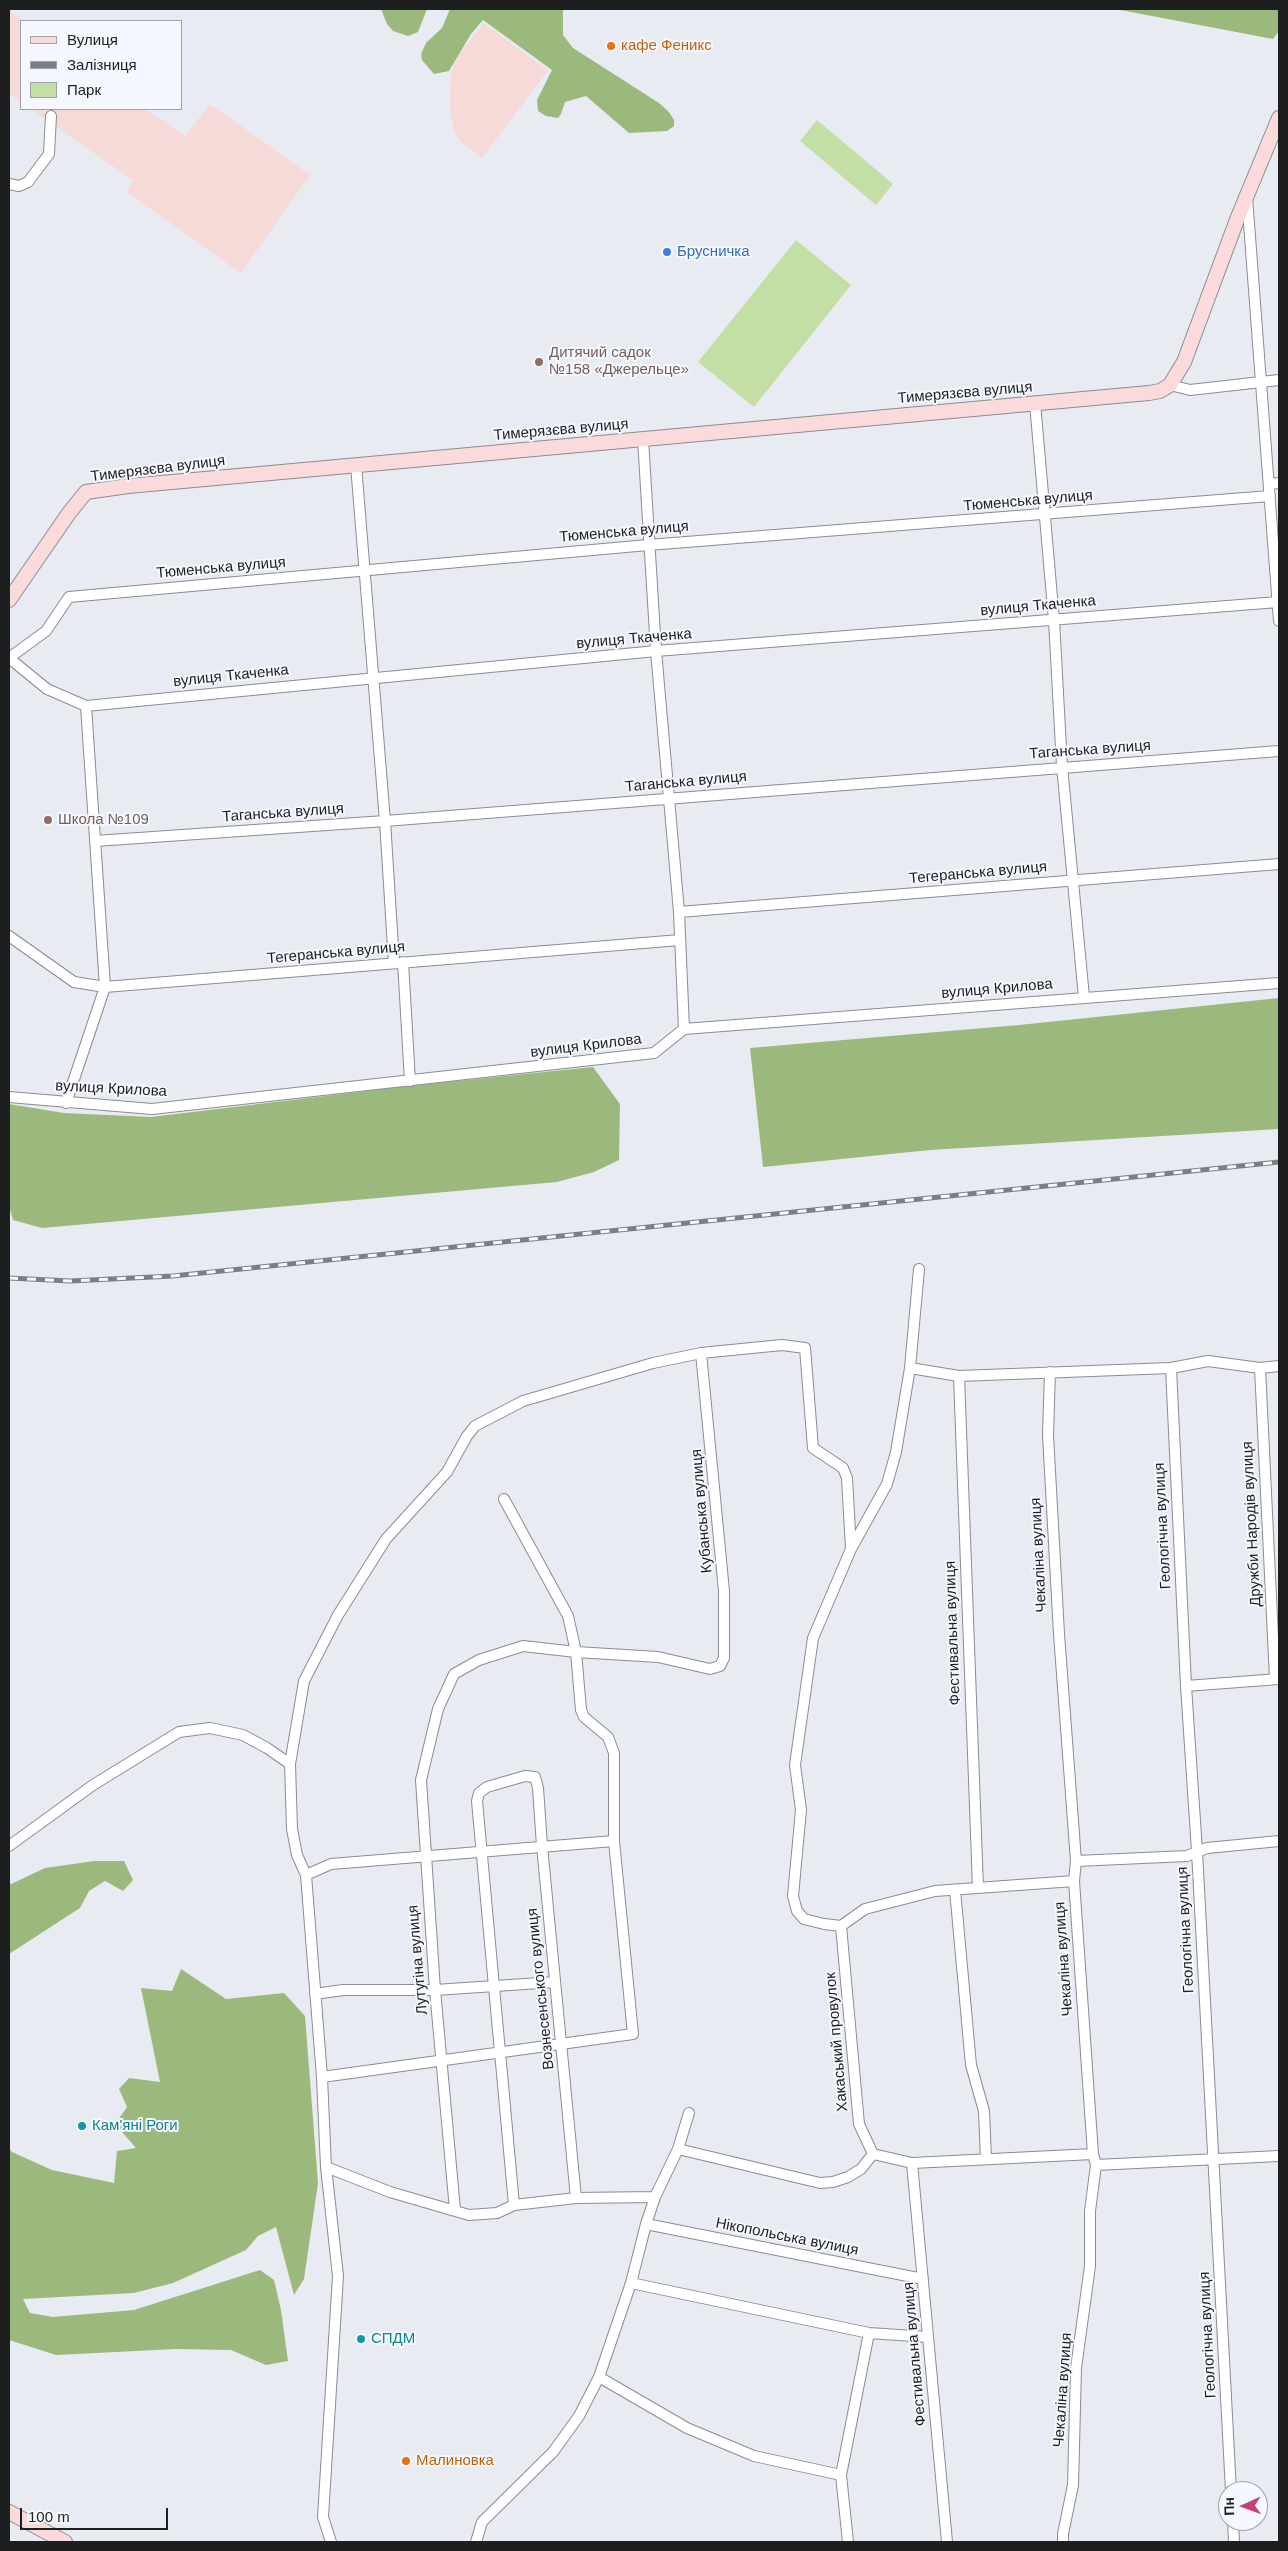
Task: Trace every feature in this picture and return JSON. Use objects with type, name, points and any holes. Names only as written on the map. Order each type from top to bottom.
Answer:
[{"type":"street","points":[[9,184],[19,186],[28,182],[49,154],[51,116]]},
{"type":"street","points":[[1279,118],[1247,196],[1184,362],[1170,385],[1190,390],[1279,380]]},
{"type":"street","points":[[1247,196],[1261,382],[1274,483],[1270,496],[1279,621]]},
{"type":"street","name":"Тимерязєва вулиця","points":[[9,600],[69,513],[86,492],[128,486],[1149,393],[1170,385]]},
{"type":"street","points":[[1035,403],[1054,620],[1062,766],[1084,997]]},
{"type":"street","points":[[643,439],[656,651],[679,912],[684,1029]]},
{"type":"street","points":[[356,466],[372,677],[410,1082]]},
{"type":"street","name":"Тюменська вулиця","points":[[9,658],[46,631],[69,597],[648,545],[1270,496]]},
{"type":"street","name":"вулиця Ткаченка","points":[[9,658],[47,689],[86,706],[656,651],[1278,602]]},
{"type":"street","points":[[66,1104],[104,987],[86,706]]},
{"type":"street","name":"Таганська вулиця","points":[[95,841],[385,821],[1062,766],[1279,751]]},
{"type":"street","name":"Тегеранська вулиця","points":[[679,912],[1279,864]]},
{"type":"street","name":"Тегеранська вулиця","points":[[9,936],[74,982],[104,987],[680,940]]},
{"type":"street","name":"вулиця Крилова","points":[[9,1097],[66,1104],[152,1109],[410,1082],[654,1053],[684,1029],[1279,983]]},
{"type":"street","points":[[919,1269],[910,1368],[896,1452],[887,1484],[851,1550],[813,1638],[794,1765],[801,1810],[794,1871],[793,1896],[795,1904],[797,1911],[804,1919],[840,1926],[865,1909],[935,1891],[1074,1881]]},
{"type":"street","points":[[330,2542],[323,2518],[338,2276],[326,2167],[322,2077],[306,1876],[297,1855],[292,1829],[290,1764],[304,1681],[338,1615],[386,1539],[447,1472],[467,1436],[475,1426],[524,1401],[652,1363],[701,1354],[782,1345],[805,1348],[813,1448],[843,1468],[847,1478],[851,1550]]},
{"type":"street","name":"Кубанська вулиця","points":[[701,1354],[714,1465],[724,1591],[724,1658],[720,1666]]},
{"type":"street","points":[[910,1368],[958,1376],[1171,1368],[1208,1361],[1260,1368],[1279,1366]]},
{"type":"street","name":"Геологічна вулиця","points":[[1171,1368],[1186,1686],[1197,1851],[1231,2481]]},
{"type":"street","name":"Дружби Народів вулиця","points":[[1260,1368],[1277,1679]]},
{"type":"street","name":"Чекаліна вулиця","points":[[1050,1372],[1048,1435],[1058,1634],[1076,1861],[1074,1881],[1093,2154],[1096,2165],[1090,2211],[1090,2266],[1076,2368],[1073,2485],[1063,2542]]},
{"type":"street","name":"Фестивальна вулиця","points":[[958,1376],[978,1888]]},
{"type":"street","points":[[322,2077],[633,2034],[614,1841],[614,1753],[608,1737],[584,1717],[581,1710],[576,1652],[568,1616],[504,1500]]},
{"type":"street","name":"Лутугіна вулиця","points":[[454,2210],[435,1990],[421,1780],[438,1709],[454,1674],[479,1660],[524,1646],[576,1652],[658,1657],[710,1668],[720,1666]]},
{"type":"street","points":[[1186,1686],[1277,1679]]},
{"type":"street","points":[[9,1846],[93,1785],[179,1732],[210,1728],[243,1735],[267,1748],[290,1764]]},
{"type":"street","name":"Вознесенського вулиця","points":[[480,1851],[477,1802],[479,1793],[486,1787],[525,1776],[535,1777],[538,1788],[576,2198]]},
{"type":"street","points":[[306,1876],[331,1864],[614,1841]]},
{"type":"street","points":[[1076,1861],[1187,1856],[1207,1848],[1279,1841]]},
{"type":"street","points":[[480,1851],[495,1985],[514,2205]]},
{"type":"street","points":[[955,1890],[971,2066],[984,2111],[986,2159]]},
{"type":"street","name":"Хакаський провулок","points":[[840,1926],[859,2124],[874,2154]]},
{"type":"street","points":[[315,1994],[342,1990],[435,1990],[555,1982]]},
{"type":"street","points":[[476,2542],[482,2522],[553,2452],[579,2416],[599,2377],[631,2283],[655,2197],[678,2150],[689,2112]]},
{"type":"street","points":[[678,2150],[820,2183],[833,2182],[848,2177],[861,2169],[874,2154],[912,2163],[1093,2154]]},
{"type":"street","points":[[1096,2165],[1279,2156]]},
{"type":"street","name":"Фестивальна вулиця","points":[[912,2163],[947,2542]]},
{"type":"street","points":[[326,2167],[390,2192],[469,2215],[497,2213],[514,2205],[576,2198],[655,2197]]},
{"type":"street","name":"Нікопольська вулиця","points":[[646,2224],[923,2279]]},
{"type":"street","points":[[631,2283],[869,2333],[928,2337]]},
{"type":"street","points":[[848,2542],[841,2475],[869,2333]]},
{"type":"street","points":[[599,2377],[687,2428],[754,2456],[841,2475]]},
{"type":"street","points":[[9,2512],[65,2542]]},
{"type":"shaded area","points":[[9,10],[23,20],[20,20],[20,101],[9,93]]},
{"type":"shaded area","points":[[484,23],[548,71],[482,158],[459,140],[454,131],[450,111],[450,91],[452,70],[458,56]]},
{"type":"shaded area","points":[[210,104],[310,175],[241,273],[127,192],[134,181],[32,110],[147,110],[185,136]]},
{"type":"green space","points":[[381,9],[427,9],[418,32],[408,36],[393,31],[387,24]]},
{"type":"green space","points":[[450,9],[563,9],[563,35],[573,48],[659,103],[669,112],[674,120],[674,126],[667,131],[629,133],[586,96],[565,102],[558,118],[546,116],[538,111],[537,100],[552,70],[483,20],[471,34],[449,71],[434,74],[422,60],[421,54],[426,43],[442,28]]},
{"type":"green space","points":[[1115,9],[1279,9],[1279,31],[1273,39]]},
{"type":"green space","points":[[817,120],[893,184],[876,205],[800,141]]},
{"type":"green space","points":[[796,240],[851,285],[754,407],[698,362]]},
{"type":"green space","points":[[1279,998],[1279,1129],[930,1150],[763,1167],[750,1048],[1019,1025]]},
{"type":"green space","points":[[593,1067],[620,1104],[619,1160],[594,1172],[557,1182],[42,1228],[13,1220],[9,1206],[9,1104],[64,1113],[151,1117],[408,1086]]},
{"type":"green space","points":[[94,1861],[124,1861],[133,1880],[123,1891],[105,1881],[89,1891],[80,1908],[9,1954],[9,1885],[45,1868]]},
{"type":"green space","points":[[181,1969],[226,1999],[284,1993],[305,2016],[318,2183],[304,2279],[294,2295],[276,2227],[258,2236],[246,2250],[173,2283],[134,2293],[23,2299],[30,2313],[53,2317],[134,2310],[260,2270],[274,2280],[281,2310],[288,2361],[266,2365],[231,2350],[176,2349],[56,2355],[9,2340],[9,2148],[12,2152],[52,2170],[114,2183],[117,2151],[136,2148],[115,2124],[127,2107],[119,2089],[129,2078],[160,2082],[141,1988],[172,1991]]},
{"type":"railway","points":[[9,1278],[70,1281],[173,1276],[1279,1162]]},
{"type":"place","name":"кафе Феникс","points":[[611,46]]},
{"type":"place","name":"Брусничка","points":[[667,252]]},
{"type":"place","name":"Дитячий садок №158 «Джерельце»","points":[[539,362]]},
{"type":"place","name":"Школа №109","points":[[48,820]]},
{"type":"place","name":"Кам'яні Роги","points":[[82,2126]]},
{"type":"place","name":"СПДМ","points":[[361,2339]]},
{"type":"place","name":"Малиновка","points":[[406,2461]]}]
